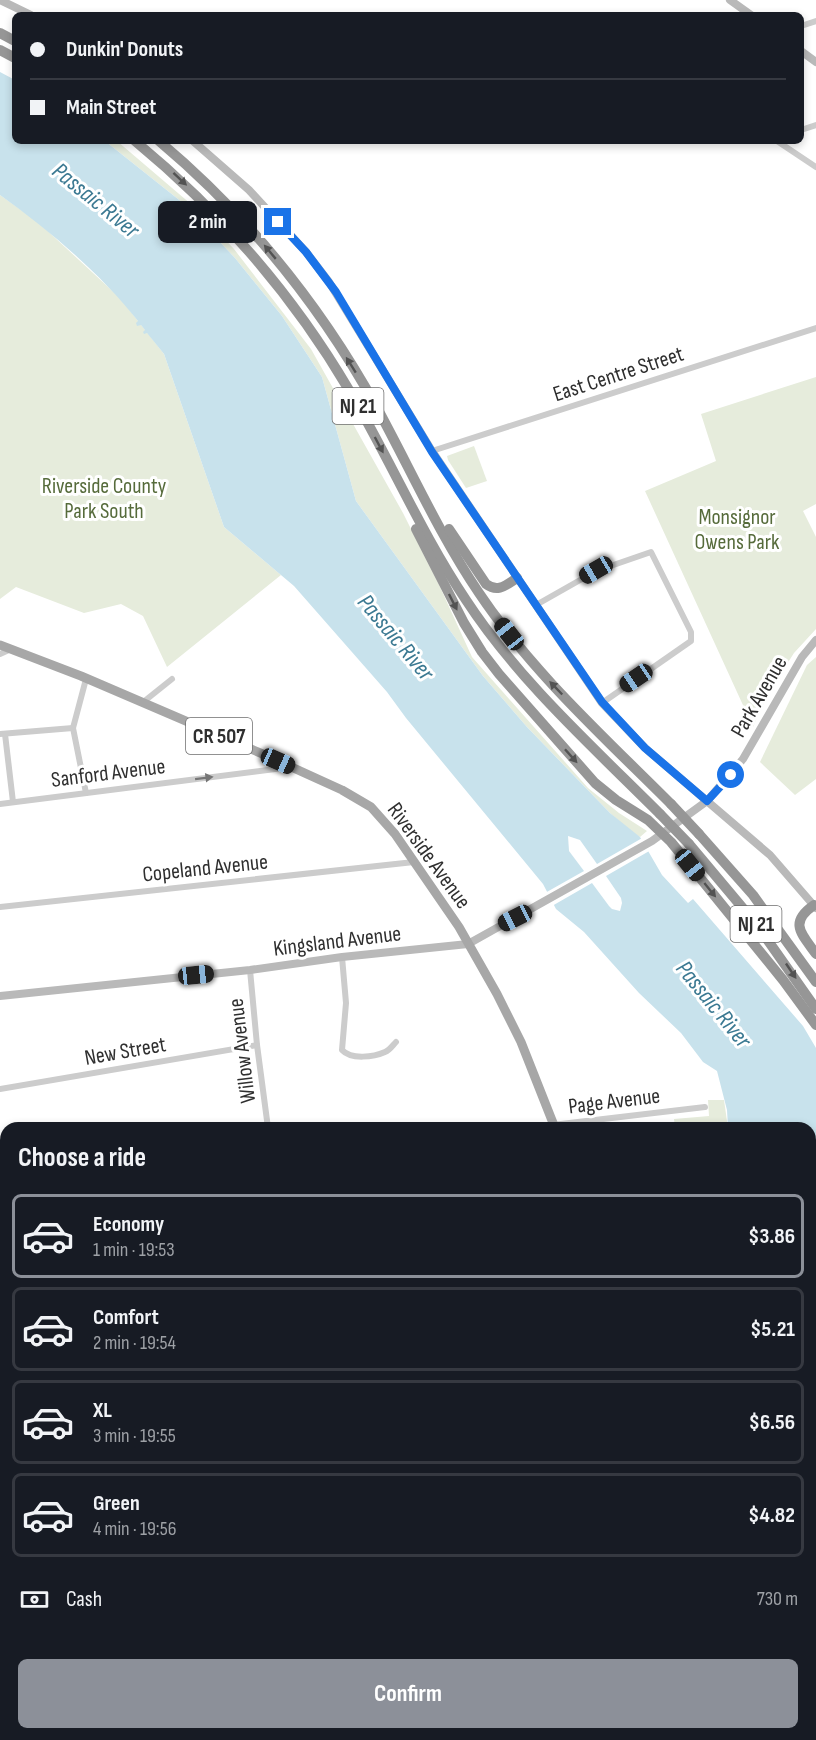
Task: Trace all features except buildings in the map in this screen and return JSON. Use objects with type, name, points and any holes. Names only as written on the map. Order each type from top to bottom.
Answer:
[{"type":"highway","name":"NJ 21","points":[[139,144],[218,216],[294,306],[350,392],[453,581],[497,644],[554,707],[688,844],[757,925],[816,1009]]},
{"type":"highway","name":"NJ 21","points":[[162,144],[223,199],[291,277],[341,348],[388,429],[453,552],[494,615],[542,673],[671,804],[753,895],[816,982]]},
{"type":"highway","points":[[388,429],[453,536],[486,584],[491,588],[501,588],[517,578]]},
{"type":"highway","points":[[414,510],[416,530],[464,623],[495,669],[595,783],[663,833],[783,980],[816,1025]]},
{"type":"highway","points":[[815,907],[802,914],[799,925],[816,954]]},
{"type":"main road","points":[[0,0],[25,12]]},
{"type":"main road","points":[[730,0],[747,12]]},
{"type":"main road","points":[[804,53],[816,63]]},
{"type":"main road","points":[[197,144],[254,196],[306,252],[329,282],[432,452],[602,702],[637,741],[770,855],[815,907]]},
{"type":"main road","name":"Park Avenue","points":[[652,841],[707,801],[743,759],[786,682],[816,640]]},
{"type":"main road","name":"Riverside Avenue","points":[[0,645],[12,648],[292,767],[356,797],[371,807],[395,834],[468,944],[510,1018],[552,1122]]},
{"type":"main road","name":"Kingsland Avenue","points":[[0,996],[468,944],[652,841]]},
{"type":"street","points":[[782,144],[816,167]]},
{"type":"street","name":"East Centre Street","points":[[432,452],[816,328]]},
{"type":"street","points":[[536,605],[596,570],[651,552],[691,632],[691,640],[602,702]]},
{"type":"street","points":[[0,654],[12,648]]},
{"type":"street","points":[[86,679],[73,728],[86,793]]},
{"type":"street","points":[[142,703],[172,679]]},
{"type":"street","points":[[13,802],[2,734],[73,728]]},
{"type":"street","name":"Sanford Avenue","points":[[0,804],[292,767]]},
{"type":"street","name":"Copeland Avenue","points":[[0,908],[414,862]]},
{"type":"street","points":[[342,957],[346,1004],[342,1050],[346,1054],[360,1056],[387,1052],[396,1042]]},
{"type":"street","name":"Willow Avenue","points":[[250,970],[267,1122]]},
{"type":"street","name":"New Street","points":[[0,1089],[257,1046]]},
{"type":"street","name":"Page Avenue","points":[[586,1122],[705,1107]]},
{"type":"green space","points":[[109,144],[121,144],[192,205],[234,249],[311,349],[403,513],[472,657],[588,788],[619,813],[647,831],[640,837],[610,813],[527,727],[483,676],[356,501],[322,377],[282,316],[235,258],[183,203]]},
{"type":"green space","name":"Riverside County Park South","points":[[0,195],[38,222],[120,298],[164,354],[224,527],[281,575],[167,667],[143,616],[121,604],[84,613],[16,587],[0,599]]},
{"type":"green space","name":"Monsignor Owens Park","points":[[816,377],[816,504],[803,511],[816,537],[816,629],[794,653],[768,694],[753,727],[645,491],[716,461],[701,414]]},
{"type":"green space","points":[[474,446],[487,481],[466,488],[447,456]]},
{"type":"green space","points":[[816,657],[816,779],[795,795],[760,762],[807,665]]},
{"type":"green space","points":[[708,1100],[724,1100],[727,1122],[674,1122],[674,1119],[709,1116]]},
{"type":"water","name":"Passaic River","points":[[0,72],[12,78],[12,144],[109,144],[183,203],[235,258],[282,316],[322,377],[356,501],[483,676],[527,727],[610,813],[640,837],[662,875],[688,903],[693,899],[803,1026],[816,1048],[816,1122],[728,1122],[727,1110],[717,1071],[703,1062],[681,1033],[639,993],[584,932],[556,909],[543,884],[387,692],[294,586],[224,527],[164,354],[147,333],[144,334],[145,330],[141,325],[137,326],[138,321],[123,303],[91,270],[56,238],[0,195]]},
{"type":"pier","points":[[568,836],[580,840],[597,864],[644,837],[651,850],[606,876],[621,898],[620,911],[609,906],[592,883],[552,906],[545,893],[584,871],[569,851]]},
{"type":"route","points":[[278,222],[306,252],[336,292],[420,434],[602,702],[630,735],[707,801],[731,775]]}]
